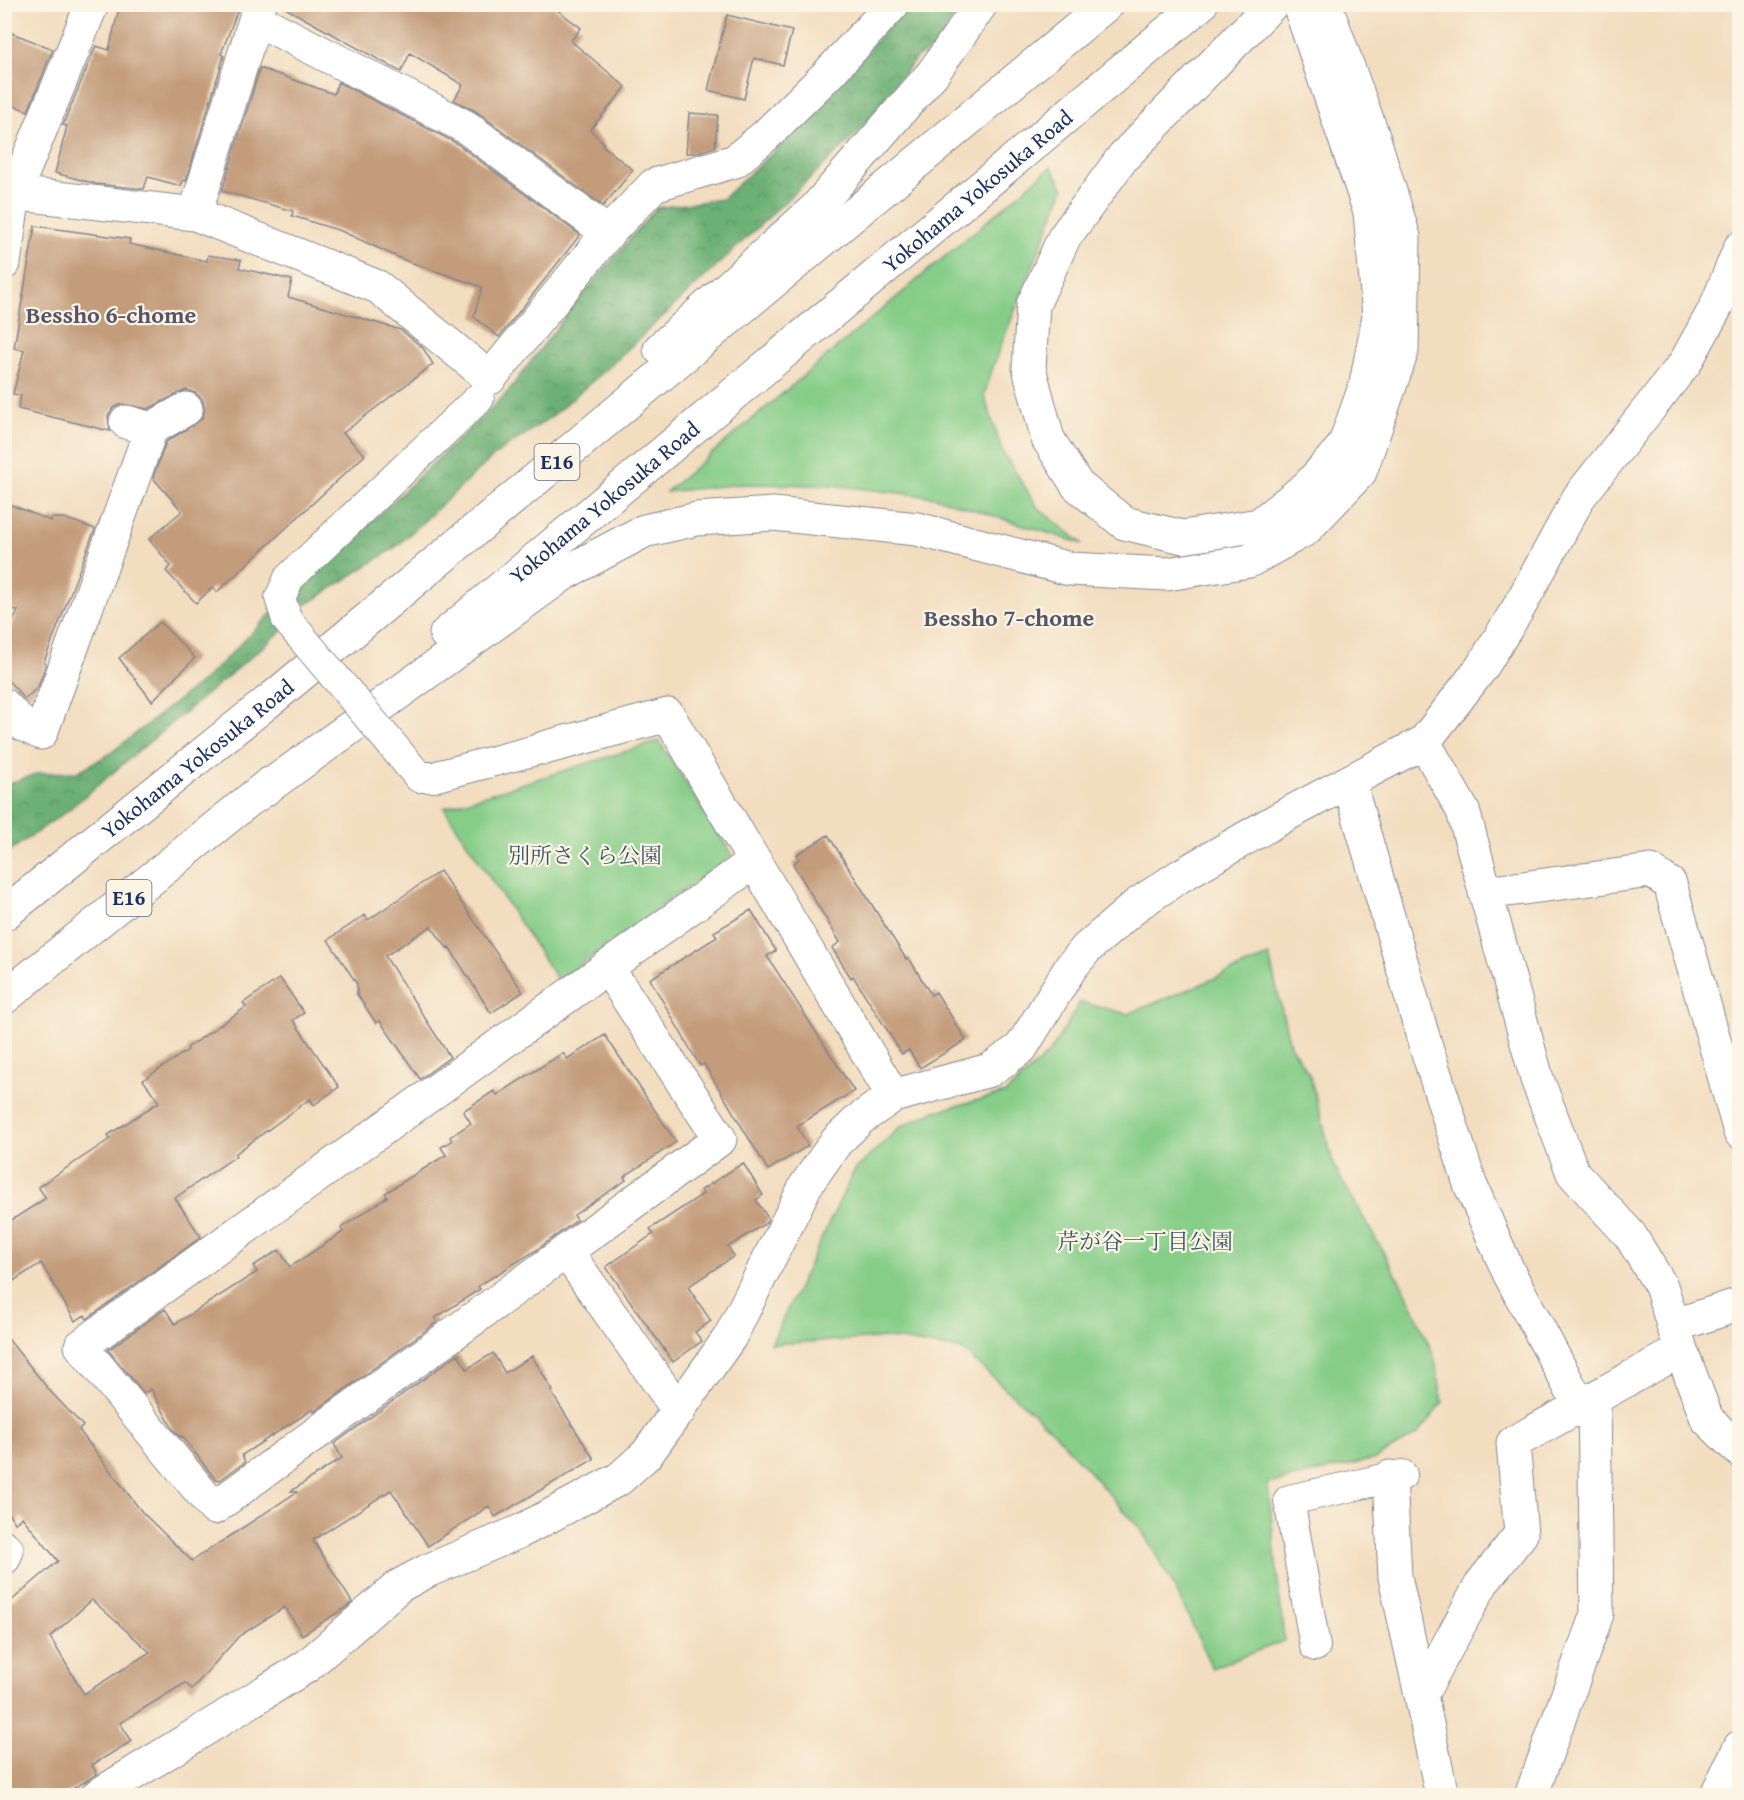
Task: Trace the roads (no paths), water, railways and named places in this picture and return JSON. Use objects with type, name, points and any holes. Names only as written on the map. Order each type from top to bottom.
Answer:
[{"type":"main road","points":[[4,263],[9,193],[92,4]]},
{"type":"main road","points":[[9,193],[195,214],[378,287],[485,388],[608,233],[654,185],[735,160],[765,136],[829,73],[893,4]]},
{"type":"main road","points":[[280,692],[815,209],[933,74],[981,4]]},
{"type":"main road","name":"Yokohama Yokosuka Road","points":[[4,914],[280,692],[1107,4]]},
{"type":"main road","name":"Yokohama Yokosuka Road","points":[[4,998],[254,797],[1201,4]]},
{"type":"main road","points":[[1272,4],[1123,157],[1064,238],[1033,305],[1029,368],[1048,439],[1077,485],[1125,523],[1183,537],[1259,525],[1308,486],[1344,446],[1366,384],[1379,316],[1370,212],[1299,4]]},
{"type":"main road","points":[[254,797],[565,573],[644,531],[698,519],[773,514],[917,529],[1070,569],[1167,574],[1249,561],[1306,529],[1360,472],[1402,351],[1404,237],[1374,139],[1324,4]]},
{"type":"main road","points":[[195,214],[258,12],[466,127],[608,233]]},
{"type":"main road","points":[[97,1796],[307,1666],[399,1586],[427,1571],[520,1531],[619,1479],[647,1454],[730,1337],[806,1185],[836,1142],[860,1119],[893,1096],[990,1070],[1021,1048],[1071,967],[1087,948],[1138,904],[1238,842],[1424,742],[1482,667],[1519,607],[1579,497],[1685,363],[1716,307],[1740,248]]},
{"type":"main road","points":[[4,705],[22,724],[41,733],[139,425],[186,410]]},
{"type":"main road","points":[[544,748],[668,715],[893,1096]]},
{"type":"main road","points":[[1424,742],[1463,811],[1536,1079],[1573,1173],[1630,1235],[1661,1286],[1677,1338],[1707,1419],[1740,1451]]},
{"type":"main road","points":[[1349,782],[1470,1184],[1509,1273],[1587,1402],[1597,1614],[1531,1796]]},
{"type":"main road","points":[[607,968],[720,1139],[214,1508],[81,1346],[755,861]]},
{"type":"main road","points":[[1485,893],[1651,871],[1670,884],[1740,1132]]},
{"type":"main road","points":[[567,1251],[679,1411]]},
{"type":"main road","points":[[1422,1695],[1482,1583],[1521,1534],[1513,1443],[1587,1402],[1677,1338],[1740,1304]]},
{"type":"main road","points":[[1396,1476],[1395,1577],[1442,1796]]},
{"type":"main road","points":[[4,1547],[7,1550],[4,1558]]},
{"type":"main road","points":[[1716,1796],[1740,1747]]},
{"type":"street","points":[[485,388],[289,579],[280,598],[287,620],[419,777],[433,777],[544,748]]},
{"type":"street","points":[[1315,1646],[1290,1500],[1396,1476]]},
{"type":"district","name":"Bessho 6-chome","points":[[111,315]]},
{"type":"district","name":"Bessho 7-chome","points":[[1009,618]]},
{"type":"park label","name":"別所さくら公園","points":[[585,855]]},
{"type":"park label","name":"芹が谷一丁目公園","points":[[1145,1241]]}]
